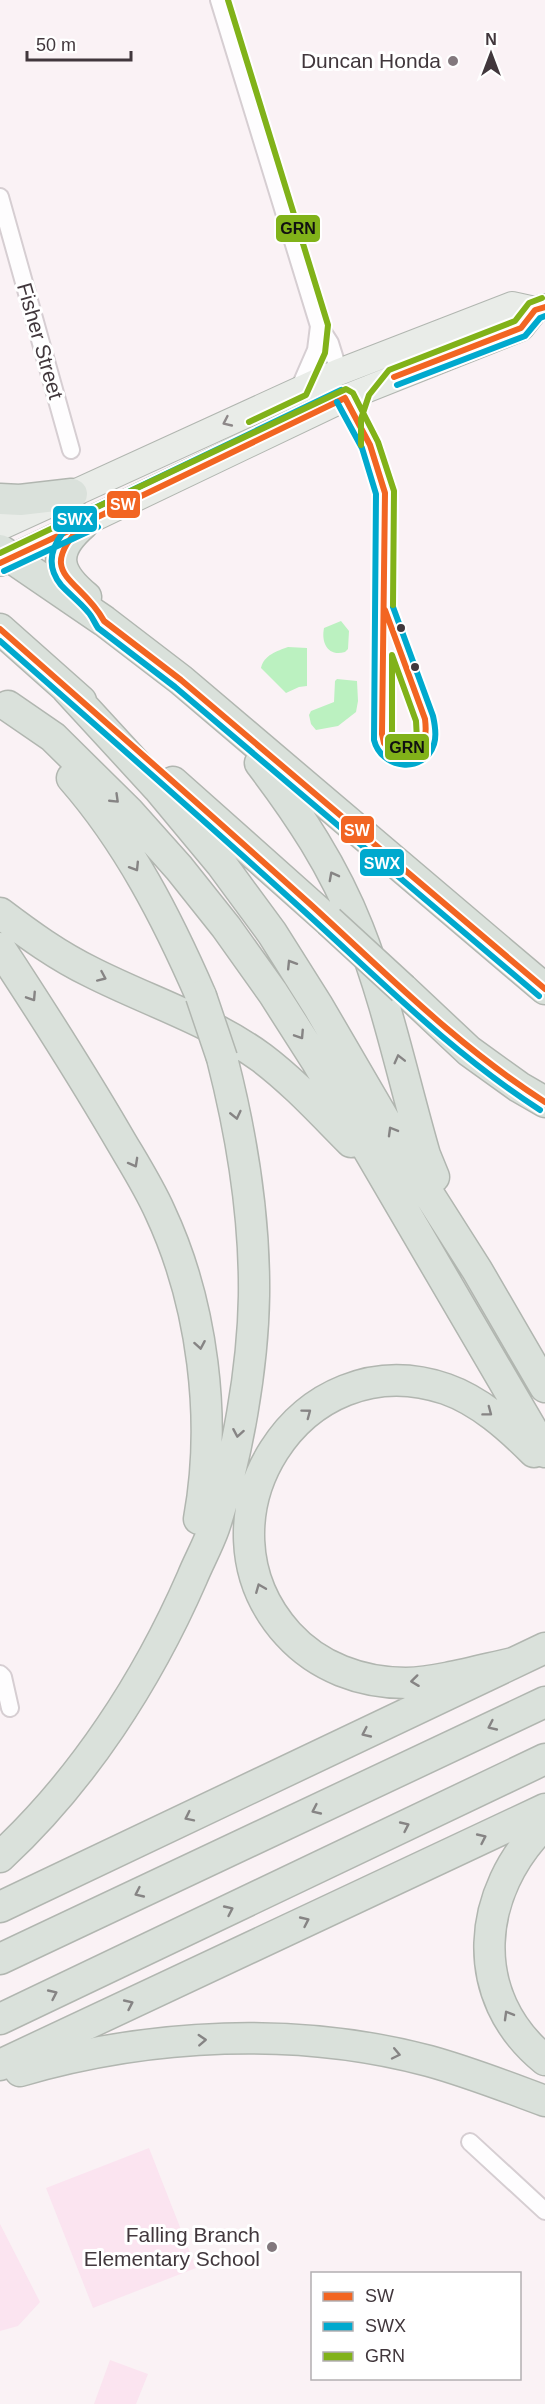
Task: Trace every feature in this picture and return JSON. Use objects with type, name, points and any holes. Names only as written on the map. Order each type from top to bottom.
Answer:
[{"type":"highway","points":[[0,499],[20,500],[72,494]]},
{"type":"highway","points":[[83,524],[64,546],[61,566],[68,581],[96,606],[104,621]]},
{"type":"highway","points":[[4,557],[104,621],[180,680],[545,989]]},
{"type":"highway","points":[[0,629],[329,921],[469,1051],[519,1087],[545,1102]]},
{"type":"highway","points":[[67,689],[158,788],[222,865],[272,933],[416,1174],[477,1270],[545,1388]]},
{"type":"highway","points":[[0,1857],[49,1806],[104,1735],[155,1655],[183,1599],[213,1528],[237,1438],[249,1362],[253,1308],[253,1242],[249,1188],[238,1121],[222,1058],[201,996],[173,932],[113,832],[77,784],[4,702]]},
{"type":"highway","points":[[4,702],[53,737],[129,812],[179,868],[226,927],[273,993],[317,1062],[545,1452]]},
{"type":"highway","points":[[229,723],[291,804],[317,845],[357,927],[381,994],[425,1155],[477,1270]]},
{"type":"highway","points":[[0,913],[54,952],[92,973],[188,1016],[261,1058],[292,1083],[352,1143],[389,1185]]},
{"type":"highway","points":[[0,948],[86,1080],[161,1213],[190,1300],[206,1379],[207,1432],[203,1496],[183,1599]]},
{"type":"highway","points":[[513,1663],[407,1683],[379,1681],[352,1675],[323,1663],[298,1645],[282,1627],[268,1607],[257,1582],[250,1558],[249,1536],[253,1495],[271,1454],[284,1434],[303,1415],[324,1400],[349,1389],[389,1381],[429,1384],[463,1396],[501,1421],[545,1462]]},
{"type":"highway","points":[[0,1907],[545,1648]]},
{"type":"highway","points":[[0,1959],[545,1702]]},
{"type":"highway","points":[[0,2019],[545,1759]]},
{"type":"highway","points":[[0,2065],[545,1809]]},
{"type":"highway","points":[[545,1824],[531,1837],[506,1876],[496,1898],[488,1945],[495,1988],[505,2011],[519,2033],[545,2060]]},
{"type":"highway","points":[[0,2076],[102,2051],[195,2041],[284,2040],[376,2050],[428,2061],[473,2074],[545,2101]]},
{"type":"main road","points":[[0,527],[339,372],[512,304],[540,309]]},
{"type":"main road","points":[[4,557],[83,524],[345,398],[521,328],[540,309]]},
{"type":"main road","points":[[345,398],[350,385],[359,375],[433,344],[447,329]]},
{"type":"main road","points":[[222,456],[232,443],[244,434],[327,394],[334,387],[339,372]]},
{"type":"street","points":[[219,0],[318,326],[330,343],[339,372]]},
{"type":"street","name":"Fisher Street","points":[[0,197],[71,450]]},
{"type":"street","points":[[299,390],[316,350],[318,326]]},
{"type":"street","points":[[0,1674],[3,1677],[10,1708]]},
{"type":"street","points":[[470,2142],[545,2211]]},
{"type":"shaded area","points":[[341,621],[349,631],[348,649],[339,653],[327,648],[323,634],[324,628]]},
{"type":"shaded area","points":[[288,647],[307,648],[307,686],[286,693],[261,668],[268,657]]},
{"type":"shaded area","points":[[337,679],[357,681],[356,712],[338,726],[316,730],[311,724],[309,715],[311,711],[334,702]]},
{"type":"shaded area","points":[[149,2148],[196,2268],[93,2308],[46,2188]]},
{"type":"shaded area","points":[[0,2224],[40,2302],[18,2326],[0,2331]]},
{"type":"shaded area","points":[[110,2360],[148,2374],[136,2404],[94,2404]]},
{"type":"transit line","name":"GRN","points":[[228,0],[328,325],[325,353],[306,395],[249,422]]},
{"type":"transit line","name":"GRN","points":[[361,445],[361,419],[369,395],[389,370],[515,321],[529,303],[542,298]]},
{"type":"transit line","name":"SW","points":[[394,377],[521,328],[535,310],[545,307]]},
{"type":"transit line","name":"SWX","points":[[397,385],[525,336],[540,318],[545,316]]},
{"type":"transit line","name":"GRN","points":[[0,553],[346,389],[353,393],[378,442],[394,491],[393,605]]},
{"type":"transit line","name":"SWX","points":[[341,390],[78,516],[58,539],[54,548],[52,566],[61,585],[82,605],[98,628],[175,687],[539,996]]},
{"type":"transit line","name":"SW","points":[[345,398],[83,524],[69,541],[62,555],[61,566],[66,576],[94,606],[104,621],[181,680],[545,989]]},
{"type":"transit line","name":"SW","points":[[345,398],[370,445],[385,493],[382,734],[384,743],[391,752],[409,757],[420,750],[423,744],[425,719],[385,610]]},
{"type":"transit line","name":"SWX","points":[[337,402],[362,448],[376,494],[374,740],[378,750],[385,757],[393,762],[412,764],[421,761],[429,754],[436,734],[433,716],[393,607]]},
{"type":"transit line","name":"SW","points":[[0,563],[94,519]]},
{"type":"transit line","name":"SWX","points":[[4,571],[98,527]]},
{"type":"transit line","name":"SW","points":[[0,629],[271,869],[423,1008],[482,1057],[545,1102]]},
{"type":"transit line","name":"SWX","points":[[0,641],[229,843],[418,1016],[477,1065],[540,1110]]},
{"type":"transit line","name":"GRN","points":[[392,655],[416,721],[417,740],[407,747],[396,745],[392,737],[392,655]]},
{"type":"place","name":"Duncan Honda","points":[[453,61]]},
{"type":"place","name":"Falling Branch Elementary School","points":[[272,2247]]}]
